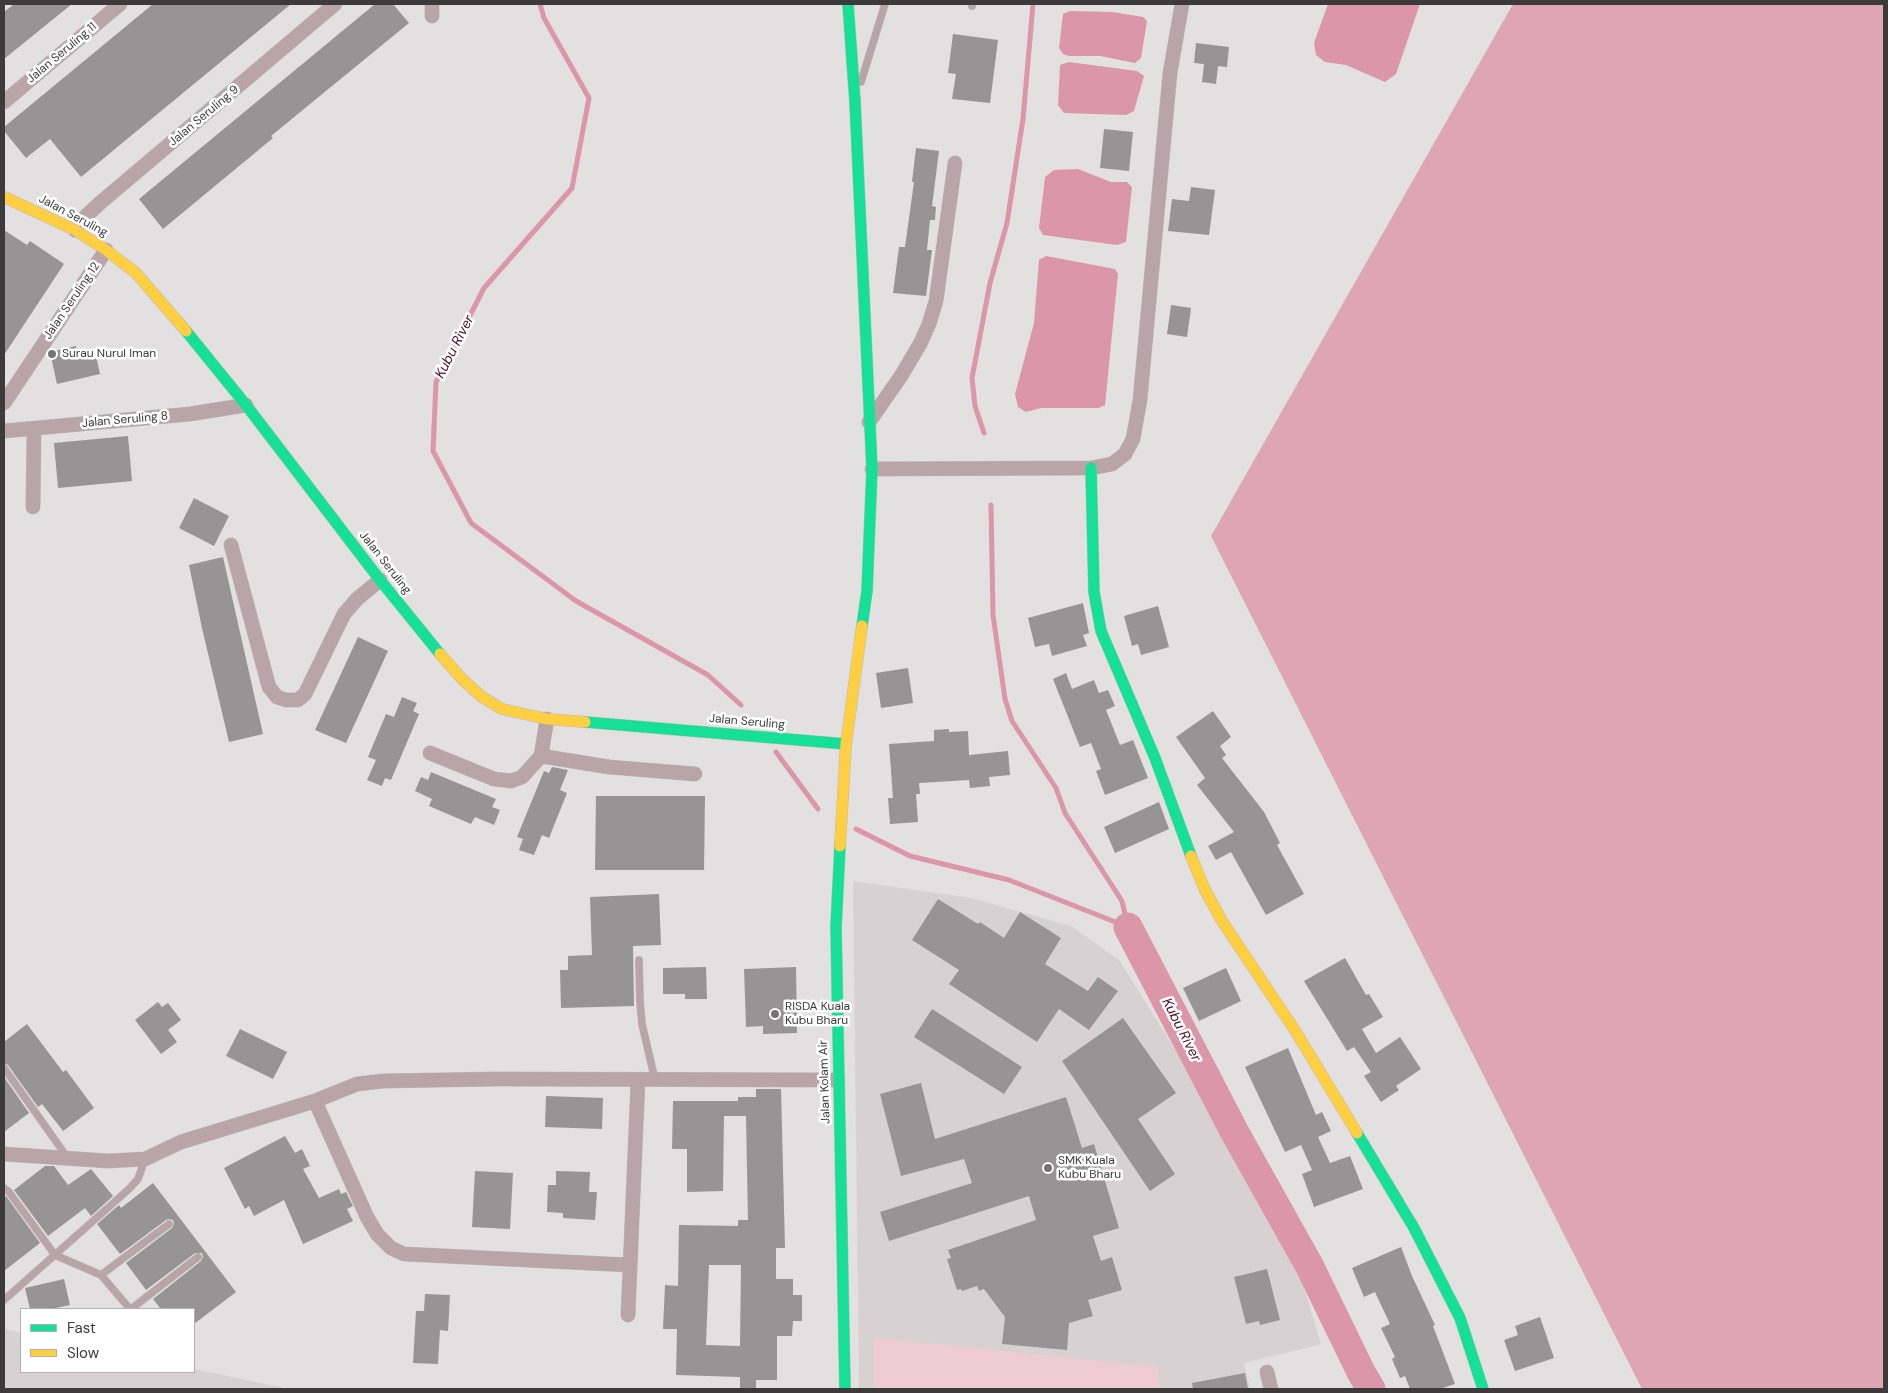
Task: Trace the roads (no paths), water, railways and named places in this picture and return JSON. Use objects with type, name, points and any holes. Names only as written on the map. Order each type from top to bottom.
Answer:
[{"type":"street","name":"Jalan Seruling 11","points":[[4,102],[120,4]]},
{"type":"street","name":"Jalan Seruling 9","points":[[75,230],[100,203],[335,4]]},
{"type":"street","name":"Jalan Kolam Air","points":[[845,1389],[836,927],[846,744],[867,591],[872,469],[855,102],[848,4]]},
{"type":"street","points":[[872,469],[1091,468],[1112,464],[1125,454],[1133,439],[1140,400],[1170,73],[1182,4]]},
{"type":"street","points":[[869,422],[901,376],[930,324],[936,301],[955,163]]},
{"type":"street","name":"Jalan Seruling","points":[[4,197],[75,230],[106,250],[136,273],[153,291],[246,405],[380,580],[456,673],[482,697],[502,709],[547,720],[846,744]]},
{"type":"street","name":"Jalan Seruling 12","points":[[4,403],[106,250]]},
{"type":"street","name":"Jalan Seruling 8","points":[[4,431],[190,414],[246,405]]},
{"type":"street","points":[[33,507],[34,429]]},
{"type":"street","points":[[1091,468],[1094,592],[1101,632],[1155,758],[1192,861],[1222,921],[1296,1032],[1414,1228],[1460,1318],[1483,1389]]},
{"type":"street","points":[[231,545],[269,688],[277,697],[286,700],[298,700],[305,694],[344,614],[357,599],[380,580]]},
{"type":"street","points":[[430,753],[494,779],[511,781],[522,777],[541,756],[547,720]]},
{"type":"street","points":[[541,756],[609,766],[695,774]]},
{"type":"street","points":[[4,1154],[108,1161],[145,1159],[181,1142],[315,1101],[357,1084],[383,1081],[496,1079],[838,1080]]},
{"type":"street","points":[[628,1315],[638,1080]]},
{"type":"street","points":[[315,1101],[367,1217],[377,1234],[391,1248],[404,1254],[630,1265]]},
{"type":"street","points":[[1267,1372],[1271,1389]]},
{"type":"lane","points":[[855,102],[886,4]]},
{"type":"lane","points":[[639,960],[642,1024],[655,1080]]},
{"type":"lane","points":[[4,1068],[68,1158]]},
{"type":"lane","points":[[4,1300],[129,1189],[138,1179],[145,1159]]},
{"type":"lane","points":[[4,1188],[10,1192],[55,1255],[101,1275],[130,1308]]},
{"type":"lane","points":[[101,1275],[169,1224]]},
{"type":"lane","points":[[132,1308],[198,1257]]},
{"type":"waterway","name":"Kubu River","points":[[540,4],[544,18],[589,98],[572,188],[484,288],[436,382],[433,451],[471,523],[576,601],[708,675],[741,705]]},
{"type":"waterway","points":[[984,433],[975,406],[972,378],[990,283],[1007,223],[1023,119],[1033,4]]},
{"type":"waterway","points":[[991,505],[993,615],[1005,699],[1012,721],[1056,788],[1065,813],[1122,901],[1128,927]]},
{"type":"waterway","name":"Kubu River","points":[[776,752],[818,809]]},
{"type":"waterway","name":"Kubu River","points":[[856,829],[910,856],[1009,880],[1128,927]]},
{"type":"waterway","name":"Kubu River","points":[[1128,927],[1234,1131],[1310,1267],[1371,1389]]},
{"type":"place","name":"Surau Nurul Iman","points":[[52,354]]},
{"type":"place","name":"RISDA Kuala Kubu Bharu","points":[[775,1014]]},
{"type":"place","name":"SMK Kuala Kubu Bharu","points":[[1048,1168]]}]
